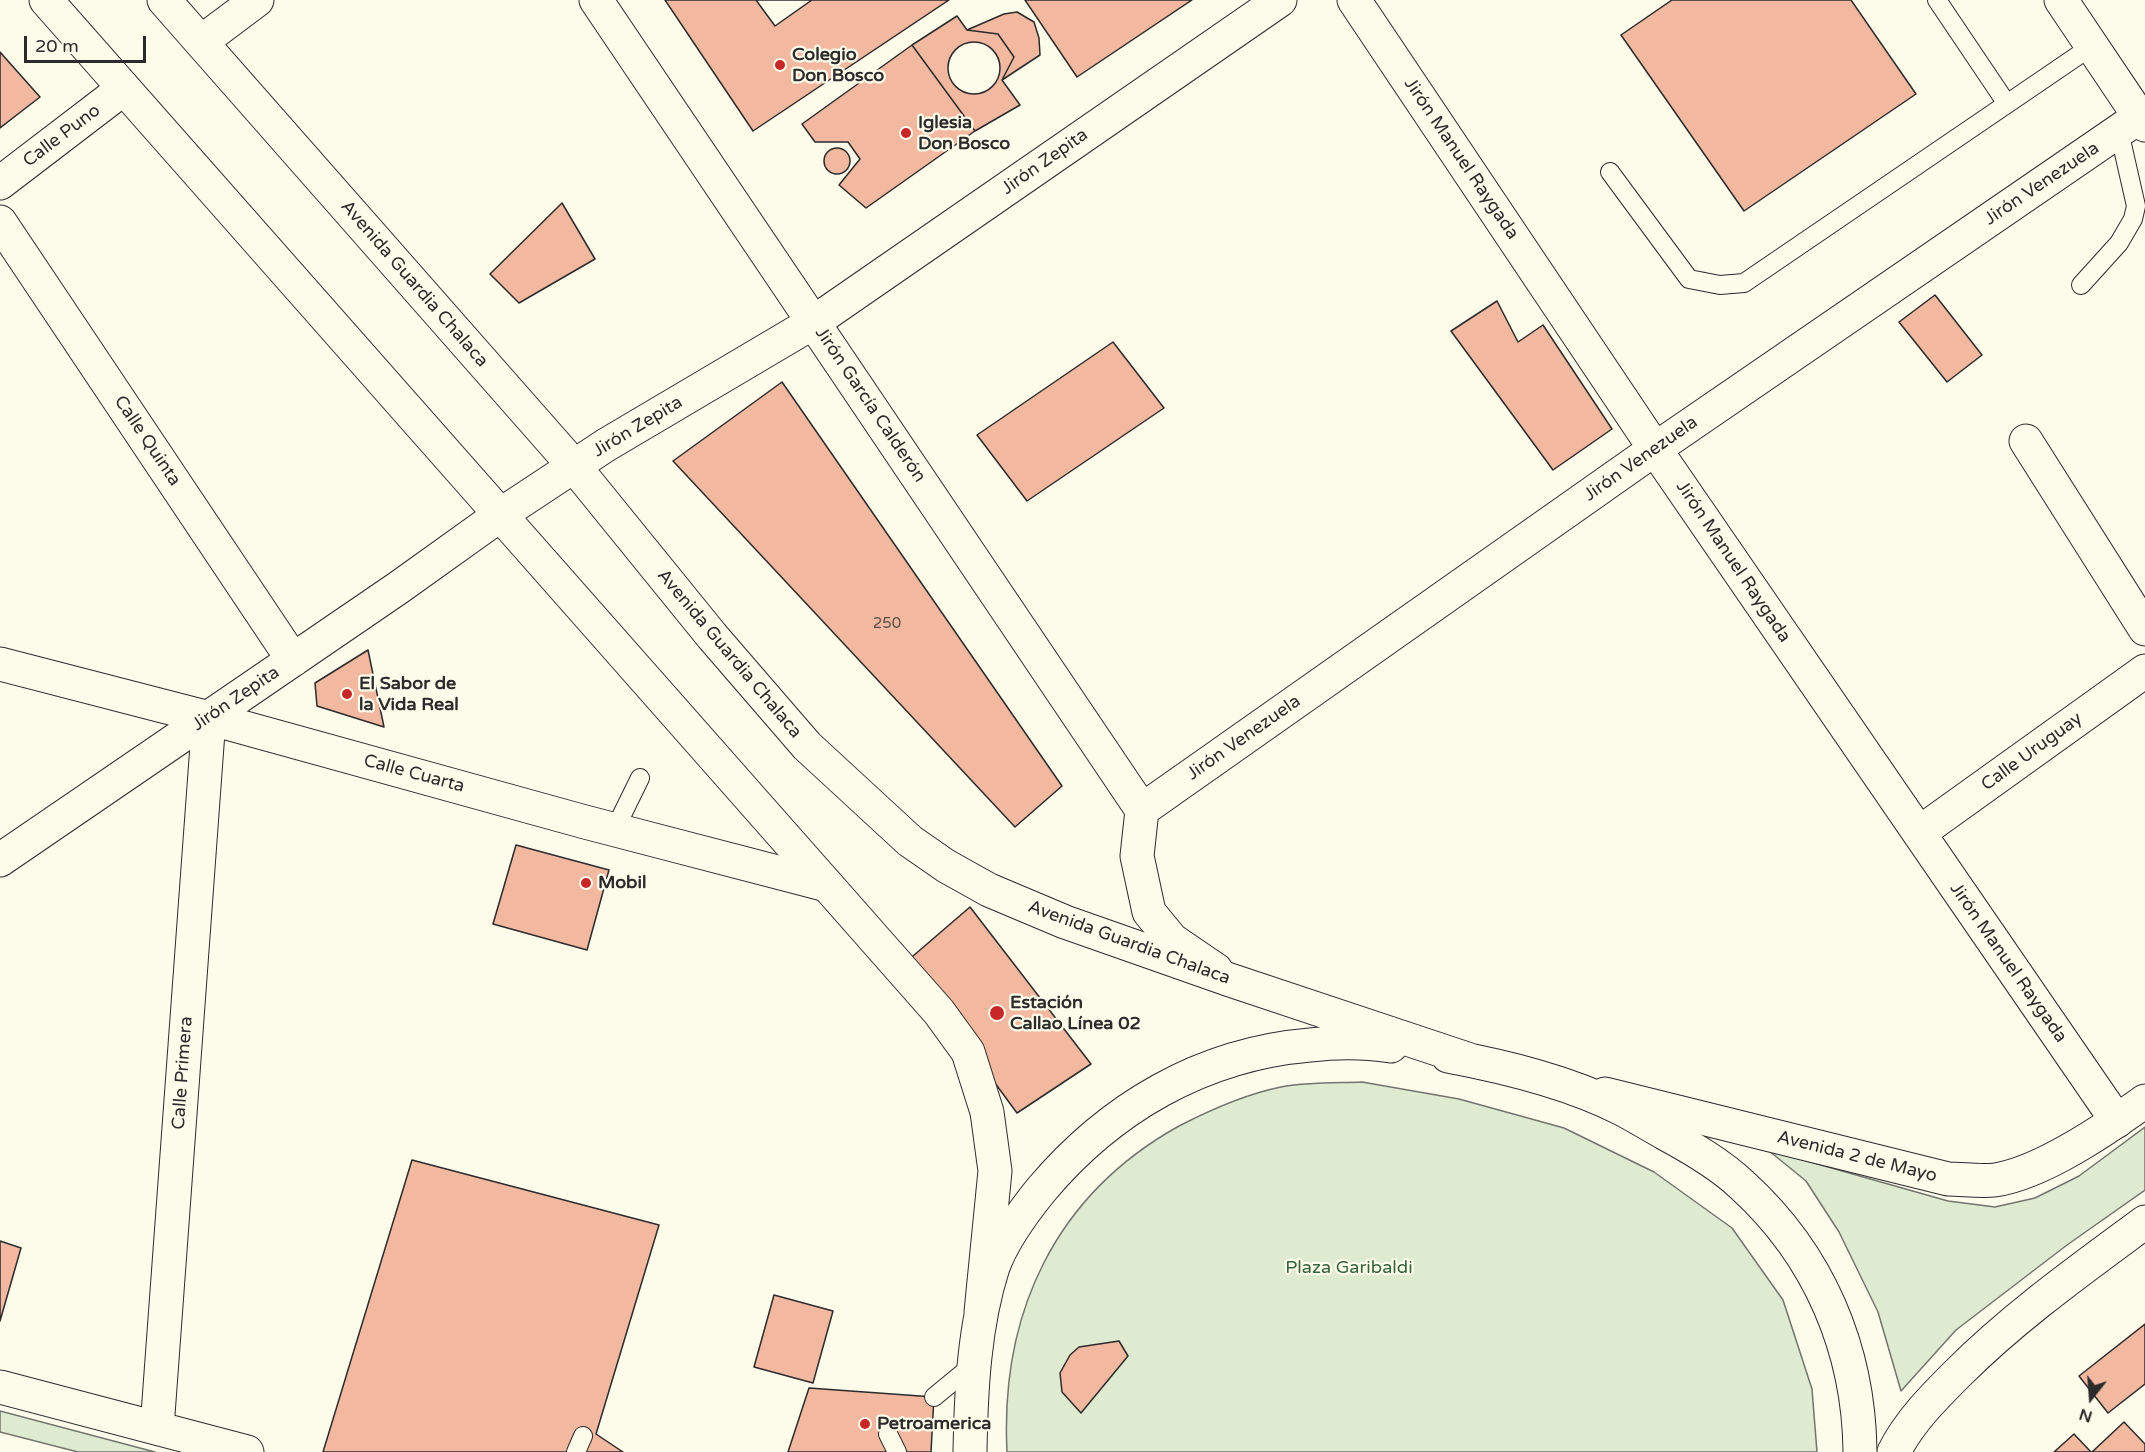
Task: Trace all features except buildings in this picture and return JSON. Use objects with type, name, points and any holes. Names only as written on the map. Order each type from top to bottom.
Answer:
[{"type":"street","points":[[46,0],[939,1012],[968,1052],[987,1112],[995,1171],[969,1442]]},
{"type":"street","name":"Avenida Guardia Chalaca","points":[[164,0],[574,466],[712,636],[807,746],[910,841],[946,866],[989,890],[1065,922],[1470,1060]]},
{"type":"street","points":[[201,42],[257,0]]},
{"type":"street","name":"Jirón García Calderón","points":[[596,0],[1142,810]]},
{"type":"street","name":"Jirón Zepita","points":[[0,860],[293,660],[500,514],[606,445],[814,322],[1280,0]]},
{"type":"street","name":"Jirón Manuel Raygada","points":[[1354,0],[1655,448],[2117,1121]]},
{"type":"street","points":[[2061,0],[2137,121]]},
{"type":"street","name":"Calle Puno","points":[[0,183],[123,89]]},
{"type":"street","name":"Jirón Venezuela","points":[[1142,810],[1655,448],[2137,121]]},
{"type":"street","name":"Calle Quinta","points":[[0,222],[293,660]]},
{"type":"street","points":[[2026,441],[2145,629]]},
{"type":"street","name":"Calle Cuarta","points":[[0,664],[827,885]]},
{"type":"street","name":"Calle Uruguay","points":[[1919,833],[2145,671]]},
{"type":"street","name":"Calle Primera","points":[[157,1428],[209,718]]},
{"type":"street","points":[[1142,810],[1137,856],[1149,912],[1172,940],[1230,980]]},
{"type":"street","points":[[981,1312],[994,1265],[1022,1214],[1061,1166],[1097,1132],[1137,1104],[1182,1078],[1230,1059],[1281,1047],[1331,1043],[1379,1044],[1470,1060],[1555,1082],[1621,1108],[1694,1150],[1741,1184],[1778,1224],[1810,1268],[1833,1311],[1851,1368],[1860,1422],[1860,1452]]},
{"type":"street","name":"Avenida 2 de Mayo","points":[[1555,1082],[1948,1179],[1993,1180],[2031,1171],[2117,1121],[2145,1101]]},
{"type":"street","points":[[1894,1452],[1926,1405],[1984,1347],[2067,1280],[2145,1222]]},
{"type":"street","points":[[0,1387],[247,1452]]},
{"type":"lane","points":[[1936,0],[2007,104]]},
{"type":"lane","points":[[1610,172],[1689,279],[1720,285],[1744,283],[2092,46]]},
{"type":"lane","points":[[2081,285],[2119,243],[2133,219],[2136,206],[2137,121]]},
{"type":"lane","points":[[615,829],[640,778]]},
{"type":"lane","points":[[934,1396],[975,1363]]},
{"type":"lane","points":[[888,1434],[897,1452]]},
{"type":"green space","name":"Plaza Garibaldi","points":[[1362,1082],[1459,1099],[1564,1128],[1654,1172],[1732,1228],[1783,1300],[1812,1389],[1817,1452],[1007,1452],[1007,1401],[1013,1352],[1026,1306],[1044,1263],[1068,1223],[1099,1186],[1136,1154],[1179,1126],[1228,1103],[1291,1085]]},
{"type":"green space","points":[[2145,1127],[2145,1190],[2067,1245],[1956,1330],[1901,1391],[1878,1312],[1839,1232],[1806,1181],[1768,1150],[1948,1201],[1995,1207],[2035,1198],[2079,1176]]},
{"type":"green space","points":[[0,1411],[155,1452],[78,1452],[0,1432]]},
{"type":"place","name":"Colegio Don Bosco","points":[[780,65]]},
{"type":"place","name":"Iglesia Don Bosco","points":[[906,133]]},
{"type":"place","name":"El Sabor de la Vida Real","points":[[347,694]]},
{"type":"place","name":"Mobil","points":[[586,883]]},
{"type":"place","name":"Estación Callao Línea 02","points":[[997,1013]]},
{"type":"place","name":"Petroamerica","points":[[865,1424]]}]
